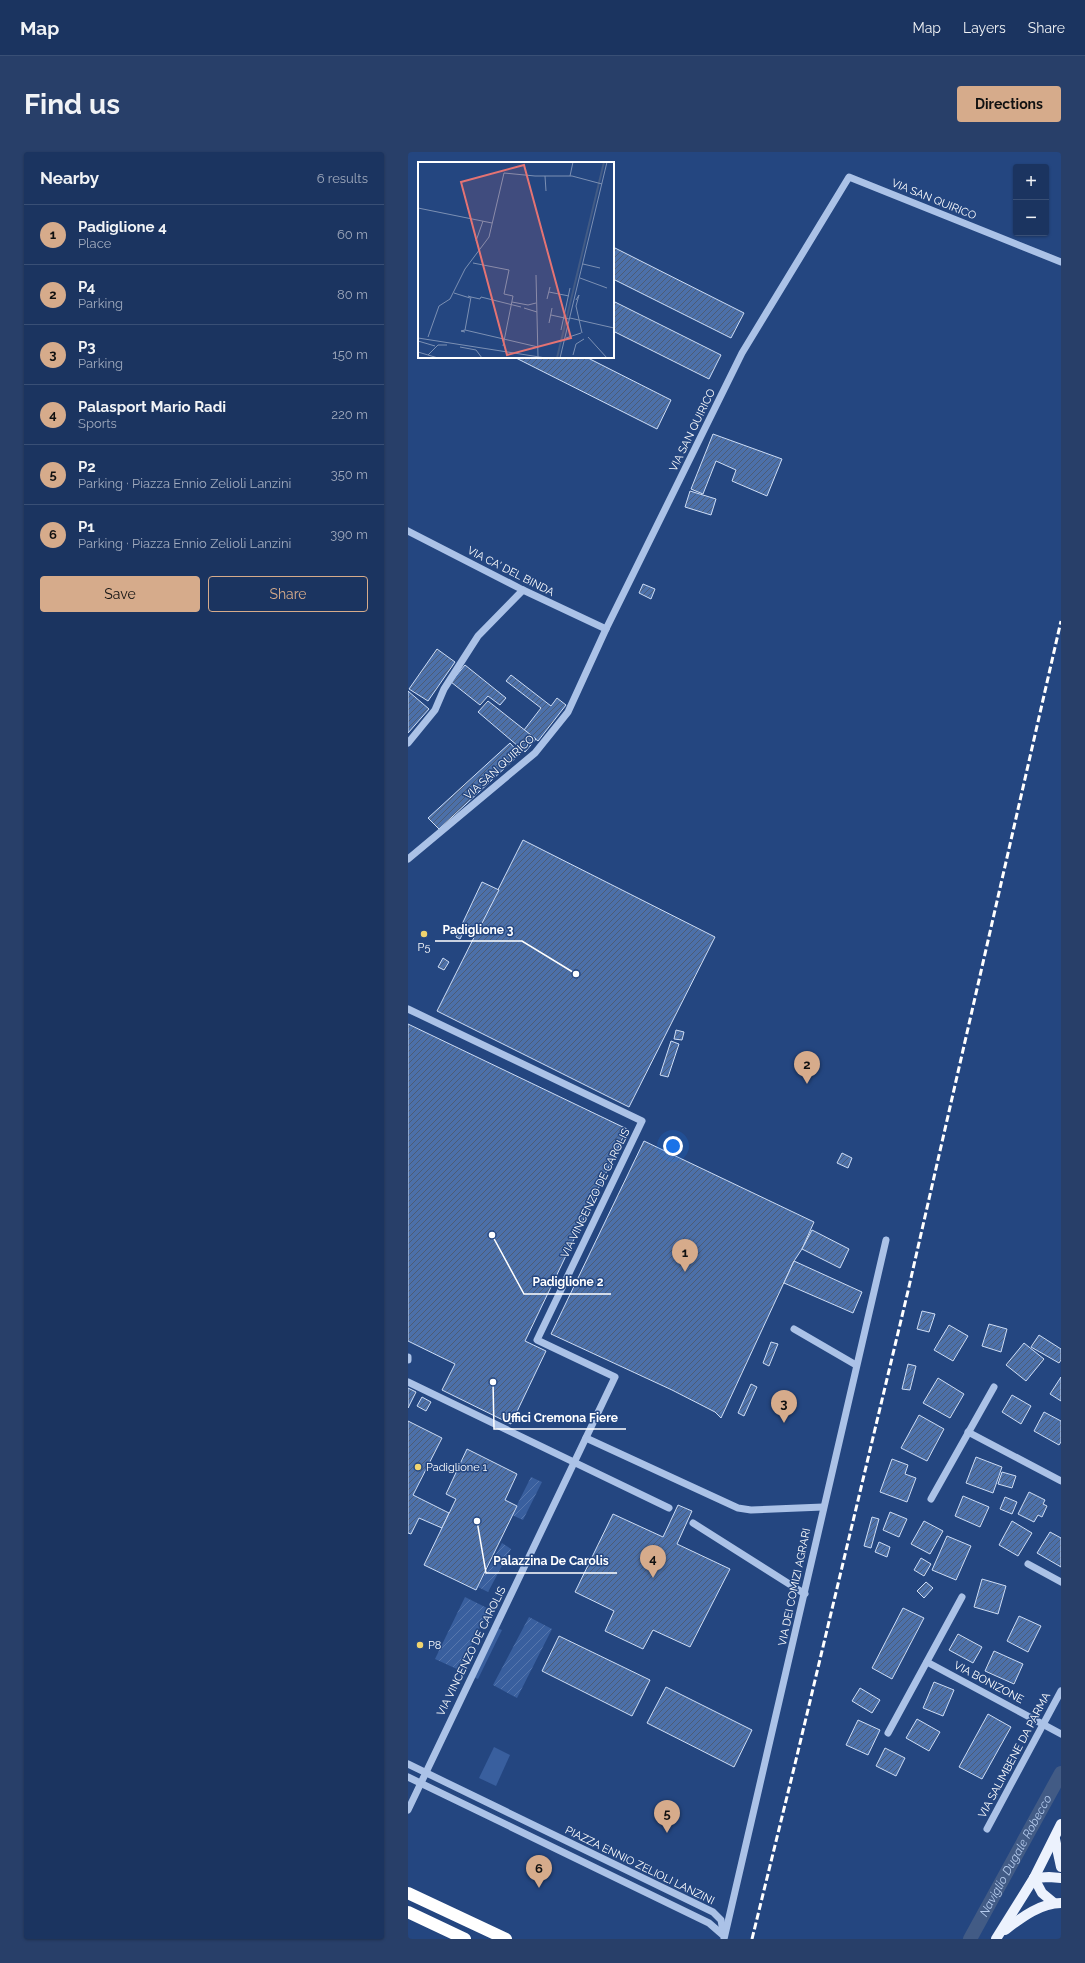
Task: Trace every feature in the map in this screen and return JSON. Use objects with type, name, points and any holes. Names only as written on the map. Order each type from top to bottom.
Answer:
[{"type":"highway","points":[[408,1893],[506,1939]]},
{"type":"highway","points":[[408,1912],[465,1939]]},
{"type":"main road","points":[[998,1936],[1034,1878],[1055,1839],[1061,1824]]},
{"type":"main road","points":[[1055,1839],[1061,1867]]},
{"type":"main road","points":[[1034,1878],[1061,1878]]},
{"type":"main road","points":[[1034,1878],[1042,1893],[1058,1903]]},
{"type":"main road","points":[[998,1936],[1029,1912],[1058,1903]]},
{"type":"street","name":"VIA SAN QUIRICO","points":[[408,859],[535,753],[568,712],[606,629],[742,353],[850,177],[1061,262]]},
{"type":"street","name":"VIA CA' DEL BINDA","points":[[408,531],[523,590],[606,629]]},
{"type":"street","points":[[408,743],[435,710],[444,689],[478,636],[523,590]]},
{"type":"street","name":"VIA VINCENZO DE CAROLIS","points":[[408,1009],[642,1121],[537,1340],[615,1378],[408,1810]]},
{"type":"street","name":"VIA DEI COMIZI AGRARI","points":[[724,1938],[886,1240]]},
{"type":"street","points":[[794,1329],[856,1365]]},
{"type":"street","points":[[408,1382],[573,1463],[669,1508]]},
{"type":"street","points":[[931,1499],[994,1387]]},
{"type":"street","points":[[968,1432],[1061,1481]]},
{"type":"street","points":[[586,1438],[738,1508],[751,1510],[823,1507]]},
{"type":"street","points":[[692,1523],[805,1594]]},
{"type":"street","points":[[1028,1564],[1061,1582]]},
{"type":"street","points":[[888,1732],[962,1597]]},
{"type":"street","name":"VIA BONIZONE","points":[[927,1662],[1061,1734]]},
{"type":"street","name":"VIA SALIMBENE DA PARMA","points":[[987,1829],[1061,1691]]},
{"type":"street","name":"PIAZZA ENNIO ZELIOLI LANZINI","points":[[408,1764],[713,1912],[721,1920],[724,1938]]},
{"type":"street","name":"PIAZZA ENNIO ZELIOLI LANZINI","points":[[408,1777],[709,1923],[724,1938]]},
{"type":"shaded area","points":[[531,1477],[542,1482],[523,1520],[512,1515]]},
{"type":"shaded area","points":[[502,1543],[511,1549],[488,1592],[478,1587]]},
{"type":"shaded area","points":[[465,1597],[489,1609],[459,1670],[435,1659]]},
{"type":"shaded area","points":[[529,1617],[552,1629],[517,1698],[493,1685]]},
{"type":"shaded area","points":[[497,1628],[502,1630],[478,1679],[473,1677]]},
{"type":"shaded area","points":[[494,1747],[510,1755],[496,1786],[479,1778]]},
{"type":"building","points":[[614,248],[744,313],[731,338],[614,280]]},
{"type":"building","points":[[614,302],[721,355],[709,379],[614,332]]},
{"type":"building","points":[[516,358],[588,358],[671,400],[657,429]]},
{"type":"building","points":[[713,434],[782,459],[767,496],[732,481],[736,470],[716,461],[703,494],[691,489]]},
{"type":"building","points":[[690,491],[716,499],[711,515],[685,507]]},
{"type":"building","points":[[643,584],[655,589],[651,599],[639,593]]},
{"type":"building","points":[[437,649],[455,662],[428,701],[409,689]]},
{"type":"building","points":[[465,665],[506,698],[500,705],[488,696],[480,705],[451,682]]},
{"type":"building","points":[[511,675],[551,706],[557,698],[566,705],[538,741],[524,730],[541,708],[506,681]]},
{"type":"building","points":[[408,691],[429,709],[408,733]]},
{"type":"building","points":[[488,701],[536,739],[525,752],[478,712]]},
{"type":"building","points":[[510,743],[520,754],[439,829],[428,818]]},
{"type":"building","points":[[523,840],[715,937],[629,1107],[437,1011]]},
{"type":"building","points":[[482,882],[499,890],[478,931],[467,925],[460,939],[456,937]]},
{"type":"building","points":[[443,958],[449,962],[444,970],[438,967]]},
{"type":"building","points":[[408,1024],[627,1129],[525,1341],[546,1351],[511,1424],[442,1390],[455,1364],[408,1341]]},
{"type":"building","points":[[676,1030],[684,1032],[682,1040],[674,1039]]},
{"type":"building","points":[[671,1041],[679,1044],[668,1077],[660,1075]]},
{"type":"building","points":[[644,1141],[814,1222],[802,1249],[794,1261],[721,1418],[715,1412],[672,1390],[551,1334]]},
{"type":"building","points":[[842,1153],[852,1158],[848,1168],[837,1163]]},
{"type":"building","points":[[812,1230],[849,1249],[840,1268],[802,1249]]},
{"type":"building","points":[[794,1261],[862,1292],[853,1313],[784,1283]]},
{"type":"building","points":[[922,1311],[935,1314],[929,1332],[917,1329]]},
{"type":"building","points":[[989,1324],[1007,1329],[1001,1352],[982,1346]]},
{"type":"building","points":[[949,1325],[968,1336],[953,1361],[934,1350]]},
{"type":"building","points":[[1039,1335],[1061,1349],[1061,1360],[1059,1363],[1031,1347]]},
{"type":"building","points":[[771,1342],[778,1344],[769,1366],[763,1363]]},
{"type":"building","points":[[1024,1343],[1044,1359],[1026,1381],[1006,1365]]},
{"type":"building","points":[[908,1364],[916,1366],[910,1390],[902,1389]]},
{"type":"building","points":[[1061,1377],[1061,1401],[1050,1394]]},
{"type":"building","points":[[938,1378],[964,1394],[950,1418],[923,1403]]},
{"type":"building","points":[[751,1384],[757,1387],[744,1416],[738,1413]]},
{"type":"building","points":[[408,1388],[416,1392],[408,1408]]},
{"type":"building","points":[[1012,1395],[1031,1406],[1021,1424],[1002,1412]]},
{"type":"building","points":[[422,1397],[431,1402],[426,1411],[417,1406]]},
{"type":"building","points":[[1044,1412],[1061,1421],[1061,1442],[1059,1445],[1034,1431]]},
{"type":"building","points":[[919,1415],[944,1429],[927,1461],[901,1448]]},
{"type":"building","name":"Padiglione 1","points":[[408,1421],[442,1438],[413,1495],[449,1513],[442,1528],[419,1518],[411,1534],[408,1533]]},
{"type":"building","points":[[467,1449],[517,1474],[505,1500],[517,1506],[476,1590],[424,1565],[456,1499],[446,1494]]},
{"type":"building","points":[[976,1457],[1002,1467],[993,1493],[966,1483]]},
{"type":"building","points":[[892,1459],[908,1465],[905,1474],[916,1478],[907,1502],[880,1492]]},
{"type":"building","points":[[1002,1472],[1016,1476],[1012,1488],[998,1484]]},
{"type":"building","points":[[1029,1492],[1045,1500],[1043,1504],[1047,1506],[1042,1517],[1038,1515],[1034,1522],[1018,1514]]},
{"type":"building","points":[[963,1496],[989,1507],[980,1527],[955,1516]]},
{"type":"building","points":[[1005,1497],[1017,1502],[1012,1514],[1000,1509]]},
{"type":"building","points":[[678,1505],[692,1511],[677,1544],[730,1569],[690,1647],[653,1630],[643,1649],[605,1631],[614,1611],[575,1592],[613,1514],[663,1537]]},
{"type":"building","points":[[890,1512],[907,1519],[899,1537],[883,1530]]},
{"type":"building","points":[[872,1517],[879,1519],[871,1548],[864,1546]]},
{"type":"building","points":[[924,1521],[943,1531],[930,1554],[911,1544]]},
{"type":"building","points":[[1012,1521],[1032,1533],[1018,1556],[999,1545]]},
{"type":"building","points":[[1050,1532],[1061,1538],[1061,1567],[1037,1553]]},
{"type":"building","points":[[947,1536],[971,1546],[956,1580],[932,1570]]},
{"type":"building","points":[[879,1542],[890,1547],[887,1557],[875,1552]]},
{"type":"building","points":[[921,1558],[931,1564],[924,1576],[914,1570]]},
{"type":"building","points":[[982,1579],[1006,1586],[998,1614],[974,1607]]},
{"type":"building","points":[[926,1582],[933,1588],[924,1598],[917,1591]]},
{"type":"building","points":[[903,1608],[924,1618],[892,1679],[872,1668]]},
{"type":"building","points":[[1019,1616],[1041,1626],[1028,1652],[1007,1641]]},
{"type":"building","points":[[958,1634],[982,1647],[973,1663],[949,1650]]},
{"type":"building","points":[[559,1636],[650,1680],[632,1716],[542,1671]]},
{"type":"building","points":[[994,1651],[1023,1664],[1014,1684],[985,1671]]},
{"type":"building","points":[[934,1682],[954,1690],[943,1716],[923,1708]]},
{"type":"building","points":[[666,1687],[752,1730],[734,1767],[647,1723]]},
{"type":"building","points":[[860,1688],[880,1700],[872,1713],[852,1701]]},
{"type":"building","points":[[988,1714],[1011,1727],[982,1779],[959,1767]]},
{"type":"building","points":[[917,1719],[940,1732],[929,1751],[906,1738]]},
{"type":"building","points":[[858,1720],[880,1730],[868,1755],[846,1745]]},
{"type":"building","points":[[885,1748],[905,1758],[896,1776],[876,1766]]},
{"type":"waterway","name":"Naviglio Dugale Robecco","points":[[970,1939],[1061,1773]]},
{"type":"railway","points":[[752,1939],[908,1291],[1061,621]]},
{"type":"place","name":"P5","points":[[424,934]]},
{"type":"place","name":"Padiglione 3","points":[[576,974]]},
{"type":"place","name":"P4","points":[[807,1084]]},
{"type":"place","name":"Padiglione 2","points":[[492,1235]]},
{"type":"place","name":"Padiglione 4","points":[[685,1272]]},
{"type":"place","name":"Uffici Cremona Fiere","points":[[493,1382]]},
{"type":"place","name":"P3","points":[[784,1423]]},
{"type":"place","name":"Padiglione 1","points":[[418,1467]]},
{"type":"place","name":"Palazzina De Carolis","points":[[477,1521]]},
{"type":"place","name":"Palasport Mario Radi","points":[[653,1578]]},
{"type":"place","name":"P8","points":[[420,1645]]},
{"type":"place","name":"P2","points":[[667,1833]]},
{"type":"place","name":"P1","points":[[539,1888]]}]
